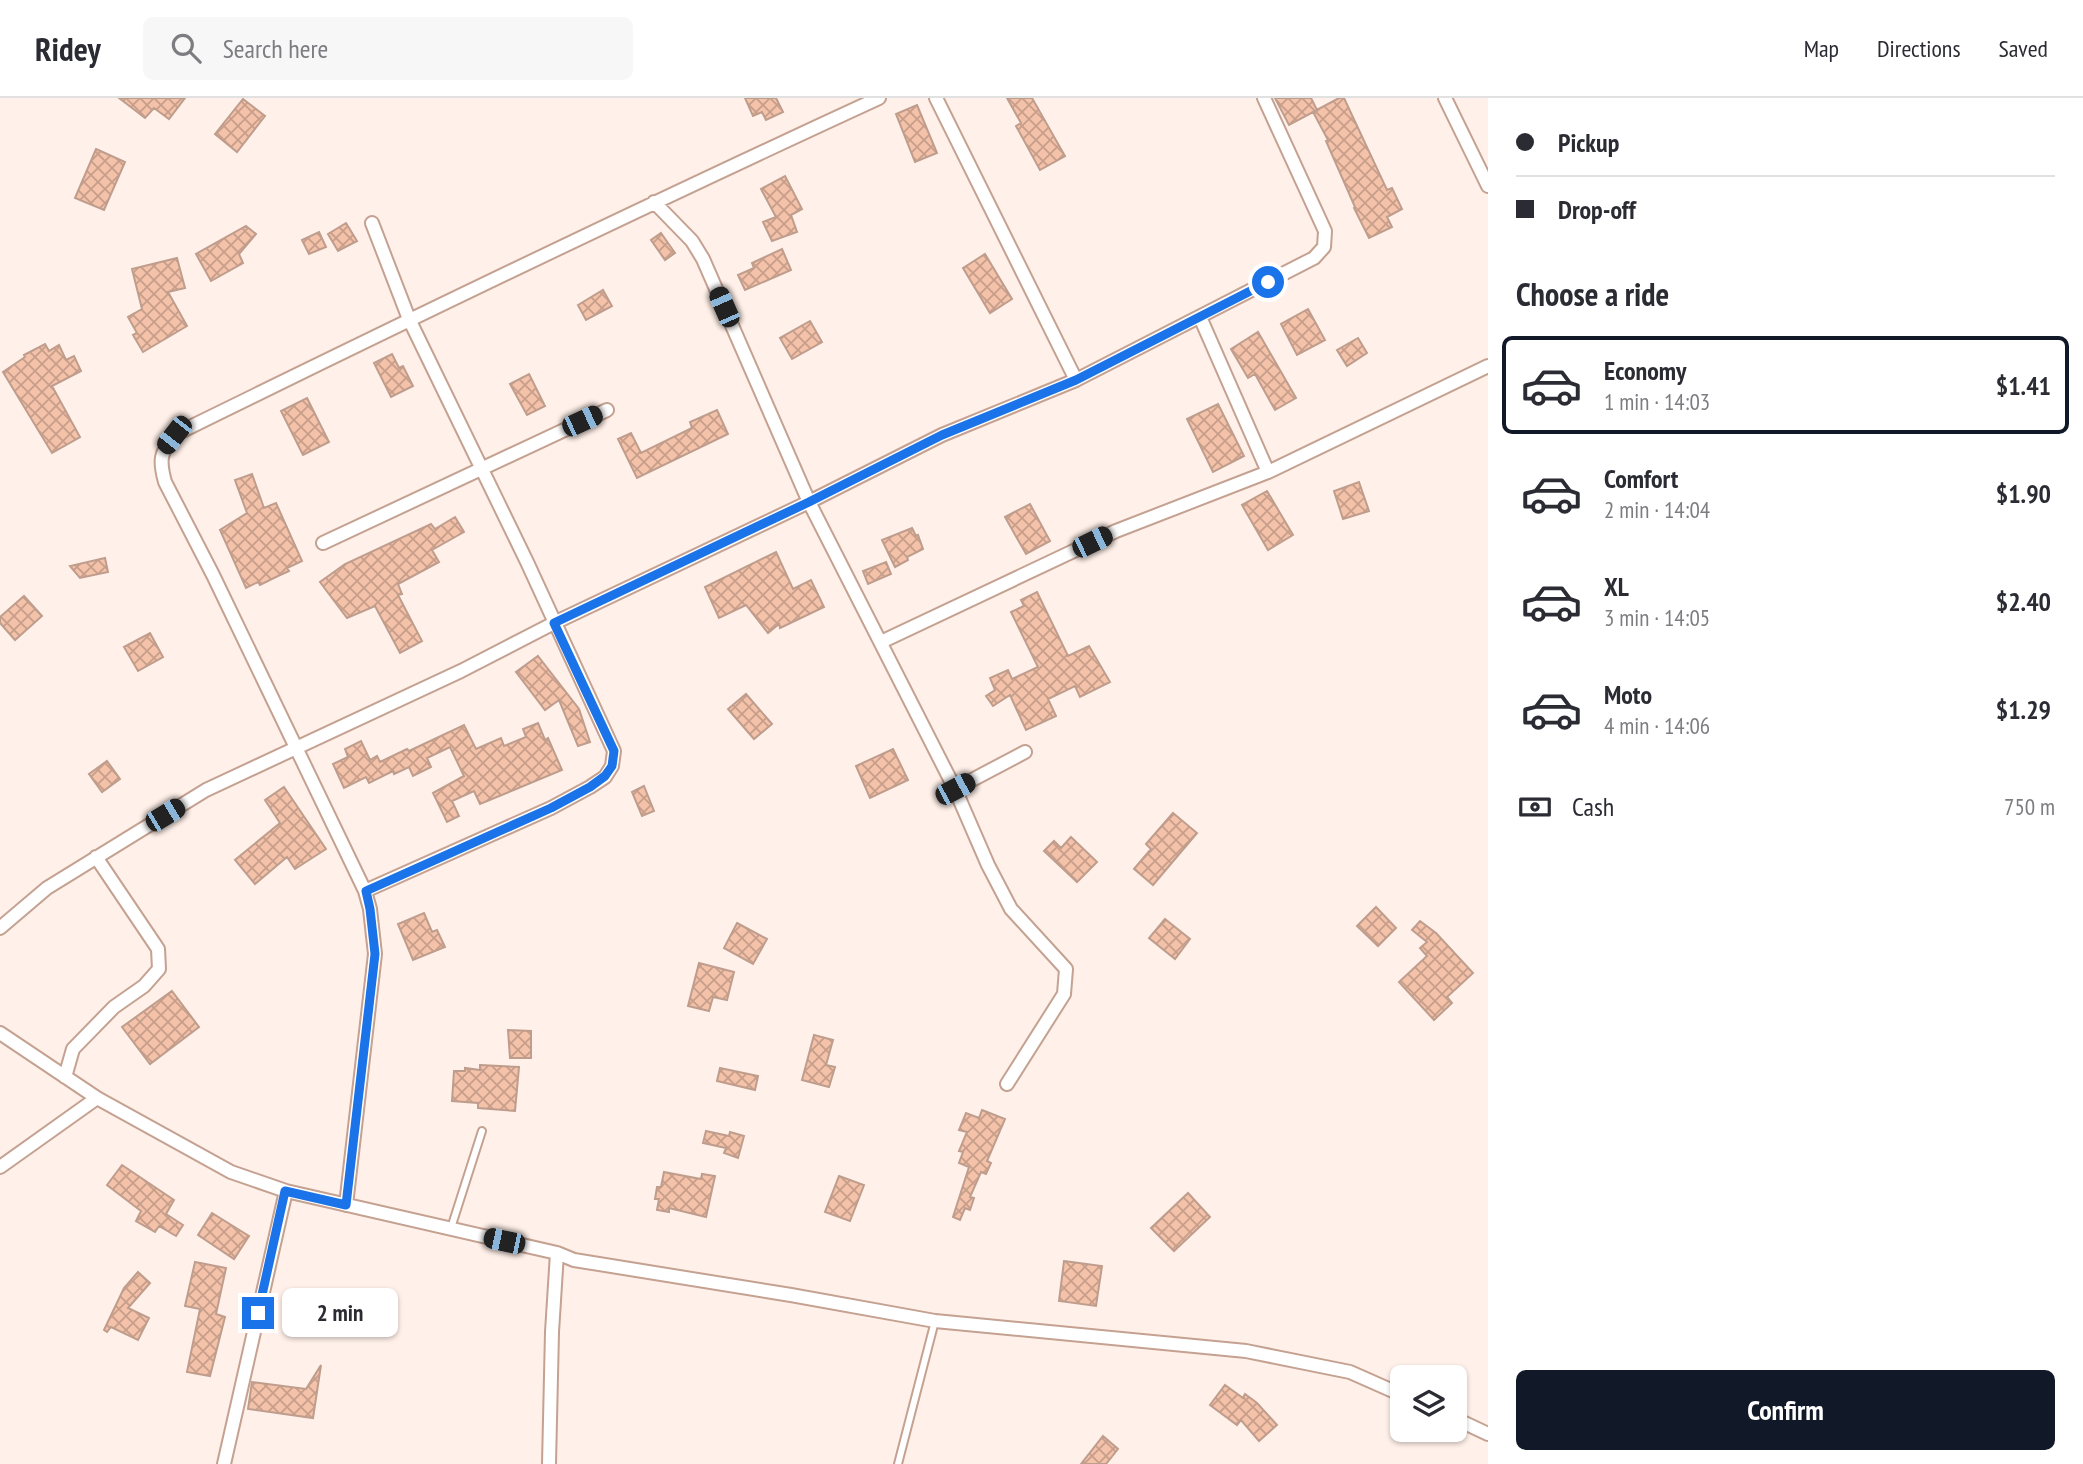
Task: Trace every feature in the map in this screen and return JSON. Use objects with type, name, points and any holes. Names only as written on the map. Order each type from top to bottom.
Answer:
[{"type":"street","points":[[346,1205],[375,954],[366,891],[165,482],[160,464],[163,449],[174,435],[410,319],[879,98]]},
{"type":"street","points":[[936,98],[1076,380]]},
{"type":"street","points":[[0,928],[47,888],[206,790],[461,671],[554,623],[809,502],[942,435],[1076,380],[1314,258],[1324,247],[1325,231],[1264,98]]},
{"type":"street","points":[[1446,98],[1487,181]]},
{"type":"street","points":[[654,202],[692,241],[702,258],[809,502],[955,789],[988,865],[1011,909],[1066,969],[1064,994],[1007,1084]]},
{"type":"street","points":[[366,891],[551,808],[605,776],[612,766],[614,751],[410,319],[372,223]]},
{"type":"street","points":[[1200,317],[1268,472]]},
{"type":"street","points":[[881,642],[1116,531],[1268,472],[1487,370]]},
{"type":"street","points":[[323,542],[607,410]]},
{"type":"street","points":[[955,789],[1024,752]]},
{"type":"street","points":[[65,1077],[73,1049],[114,1007],[144,986],[159,969],[159,949],[96,857]]},
{"type":"street","points":[[0,1033],[97,1097],[230,1172],[285,1191],[557,1253],[573,1260],[935,1321],[1246,1351],[1350,1372],[1390,1390]]},
{"type":"street","points":[[0,1167],[97,1097]]},
{"type":"street","points":[[223,1464],[285,1191]]},
{"type":"street","points":[[549,1464],[557,1253]]},
{"type":"street","points":[[1467,1424],[1488,1434]]},
{"type":"lane","points":[[450,1230],[482,1130]]},
{"type":"lane","points":[[898,1464],[935,1321]]},
{"type":"building","points":[[119,98],[185,98],[169,119],[154,108],[145,118]]},
{"type":"building","points":[[745,98],[776,98],[783,112],[766,120],[762,112],[753,116]]},
{"type":"building","points":[[1007,98],[1032,98],[1065,156],[1040,170],[1016,126],[1021,123]]},
{"type":"building","points":[[1275,98],[1311,98],[1317,110],[1289,125]]},
{"type":"building","points":[[1344,98],[1387,190],[1392,188],[1402,209],[1387,217],[1392,227],[1369,238],[1354,208],[1326,141],[1328,140],[1313,112]]},
{"type":"building","points":[[243,99],[265,116],[237,152],[215,134]]},
{"type":"building","points":[[917,105],[937,153],[915,162],[896,114]]},
{"type":"building","points":[[96,149],[125,162],[104,210],[75,198]]},
{"type":"building","points":[[785,176],[802,209],[791,215],[797,232],[772,241],[763,222],[776,217],[761,189]]},
{"type":"building","points":[[346,223],[357,241],[338,251],[328,234]]},
{"type":"building","points":[[246,226],[256,234],[239,254],[243,263],[211,281],[196,254]]},
{"type":"building","points":[[319,232],[326,247],[309,254],[302,240]]},
{"type":"building","points":[[661,233],[675,253],[665,260],[651,240]]},
{"type":"building","points":[[782,249],[791,270],[745,290],[738,275],[754,268],[752,263]]},
{"type":"building","points":[[985,254],[1012,299],[990,313],[963,268]]},
{"type":"building","points":[[177,258],[185,288],[168,292],[187,326],[143,352],[133,335],[137,333],[128,317],[142,309],[132,269]]},
{"type":"building","points":[[603,290],[612,306],[586,320],[578,305]]},
{"type":"building","points":[[1308,309],[1325,340],[1297,355],[1281,324]]},
{"type":"building","points":[[810,321],[822,342],[792,359],[780,338]]},
{"type":"building","points":[[1258,332],[1296,398],[1275,410],[1255,374],[1248,378],[1231,349]]},
{"type":"building","points":[[1358,338],[1367,353],[1347,366],[1337,350]]},
{"type":"building","points":[[45,344],[49,351],[59,345],[66,360],[74,356],[81,371],[52,386],[80,437],[52,453],[3,372],[25,357],[24,355]]},
{"type":"building","points":[[392,354],[399,368],[403,366],[413,386],[391,397],[374,363]]},
{"type":"building","points":[[529,374],[545,406],[527,415],[510,384]]},
{"type":"building","points":[[307,398],[329,442],[303,455],[281,411]]},
{"type":"building","points":[[1218,404],[1244,456],[1213,472],[1187,419]]},
{"type":"building","points":[[717,410],[728,434],[637,478],[618,439],[631,433],[641,453],[692,428],[690,422]]},
{"type":"building","points":[[252,474],[264,508],[276,503],[302,561],[287,568],[289,571],[260,585],[258,582],[246,588],[220,530],[247,513],[235,480]]},
{"type":"building","points":[[1359,482],[1369,511],[1343,519],[1334,491]]},
{"type":"building","points":[[1267,491],[1293,535],[1268,550],[1242,505]]},
{"type":"building","points":[[1030,504],[1050,541],[1026,554],[1005,517]]},
{"type":"building","points":[[455,517],[464,532],[432,550],[439,562],[398,584],[402,594],[398,595],[422,641],[400,653],[375,606],[347,618],[320,582],[345,564],[431,524],[435,529]]},
{"type":"building","points":[[912,528],[923,549],[895,567],[882,540]]},
{"type":"building","points":[[776,552],[793,589],[811,580],[824,607],[780,628],[779,624],[768,633],[746,605],[719,618],[705,587]]},
{"type":"building","points":[[105,558],[108,572],[80,578],[70,566]]},
{"type":"building","points":[[886,562],[891,574],[868,584],[863,571]]},
{"type":"building","points":[[1037,592],[1068,656],[1089,646],[1110,682],[1080,697],[1075,686],[1048,699],[1056,716],[1026,730],[1010,695],[993,706],[986,696],[995,690],[990,678],[1008,670],[1012,679],[1038,667],[1011,612],[1024,606],[1021,600]]},
{"type":"building","points":[[24,596],[42,616],[15,640],[0,623],[0,617]]},
{"type":"building","points":[[150,633],[163,657],[138,671],[124,647]]},
{"type":"building","points":[[538,656],[579,709],[590,742],[578,746],[559,700],[545,710],[516,672]]},
{"type":"building","points":[[746,694],[772,724],[754,739],[728,709]]},
{"type":"building","points":[[538,723],[562,770],[480,804],[474,791],[452,801],[459,816],[447,822],[433,793],[464,776],[450,747],[427,758],[431,767],[413,776],[409,767],[394,774],[393,771],[369,783],[366,777],[344,788],[333,764],[348,757],[345,749],[361,741],[370,760],[377,756],[380,762],[464,725],[476,749],[501,738],[504,746],[526,737],[523,729]]},
{"type":"building","points":[[893,749],[908,780],[870,798],[856,766]]},
{"type":"building","points":[[107,761],[120,779],[102,792],[89,774]]},
{"type":"building","points":[[644,786],[654,811],[642,816],[632,792]]},
{"type":"building","points":[[284,787],[326,849],[295,869],[287,857],[255,884],[235,860],[280,823],[265,800]]},
{"type":"building","points":[[1173,813],[1197,833],[1153,885],[1134,869],[1151,849],[1146,844]]},
{"type":"building","points":[[1071,837],[1097,862],[1077,882],[1044,851],[1054,841],[1061,848]]},
{"type":"building","points":[[1376,907],[1396,928],[1378,946],[1357,926]]},
{"type":"building","points":[[424,913],[432,932],[437,930],[445,947],[413,960],[398,924]]},
{"type":"building","points":[[1165,919],[1190,939],[1175,959],[1149,938]]},
{"type":"building","points":[[1420,921],[1436,933],[1473,973],[1447,997],[1452,1003],[1434,1020],[1399,982],[1427,956],[1420,948],[1427,942],[1412,930]]},
{"type":"building","points":[[737,923],[767,939],[753,964],[724,948]]},
{"type":"building","points":[[699,963],[734,972],[727,1000],[713,997],[709,1011],[688,1006]]},
{"type":"building","points":[[172,991],[199,1027],[150,1064],[122,1027]]},
{"type":"building","points":[[508,1030],[531,1031],[531,1058],[510,1058]]},
{"type":"building","points":[[814,1035],[833,1040],[826,1065],[835,1067],[829,1087],[802,1080]]},
{"type":"building","points":[[480,1065],[519,1067],[515,1111],[478,1108],[478,1103],[452,1101],[454,1071],[465,1071],[465,1068],[480,1070]]},
{"type":"building","points":[[720,1068],[758,1076],[755,1090],[717,1081]]},
{"type":"building","points":[[982,1110],[1005,1119],[987,1161],[991,1163],[986,1174],[981,1172],[970,1197],[974,1198],[970,1210],[965,1208],[960,1220],[953,1217],[969,1167],[959,1163],[963,1152],[959,1151],[967,1132],[959,1130],[966,1113],[979,1118]]},
{"type":"building","points":[[706,1131],[729,1136],[730,1132],[744,1136],[738,1158],[724,1153],[726,1148],[703,1143]]},
{"type":"building","points":[[122,1165],[174,1200],[166,1214],[183,1225],[176,1236],[159,1226],[155,1232],[136,1221],[141,1211],[107,1185]]},
{"type":"building","points":[[664,1172],[701,1179],[702,1174],[715,1176],[706,1217],[669,1208],[669,1212],[657,1210],[657,1187],[661,1187]]},
{"type":"building","points":[[839,1176],[864,1185],[850,1221],[825,1212]]},
{"type":"building","points":[[1188,1193],[1210,1217],[1174,1251],[1151,1228]]},
{"type":"building","points":[[212,1213],[249,1236],[234,1259],[198,1235]]},
{"type":"building","points":[[1064,1261],[1102,1266],[1096,1306],[1059,1301]]},
{"type":"building","points":[[195,1262],[226,1268],[216,1314],[225,1317],[210,1376],[187,1372],[200,1309],[185,1306]]},
{"type":"building","points":[[138,1272],[150,1283],[128,1308],[149,1318],[138,1340],[111,1327],[107,1332],[104,1330],[124,1288]]},
{"type":"building","points":[[321,1365],[313,1418],[248,1409],[252,1382],[306,1389]]},
{"type":"building","points":[[1225,1385],[1243,1398],[1245,1394],[1257,1403],[1277,1425],[1259,1441],[1241,1420],[1237,1425],[1210,1405]]},
{"type":"building","points":[[1103,1436],[1118,1449],[1106,1464],[1081,1464]]},
{"type":"route","points":[[258,1313],[285,1191],[346,1205],[375,954],[366,891],[551,808],[590,787],[605,776],[612,766],[614,751],[554,623],[809,502],[942,435],[1076,380],[1268,282]]}]
